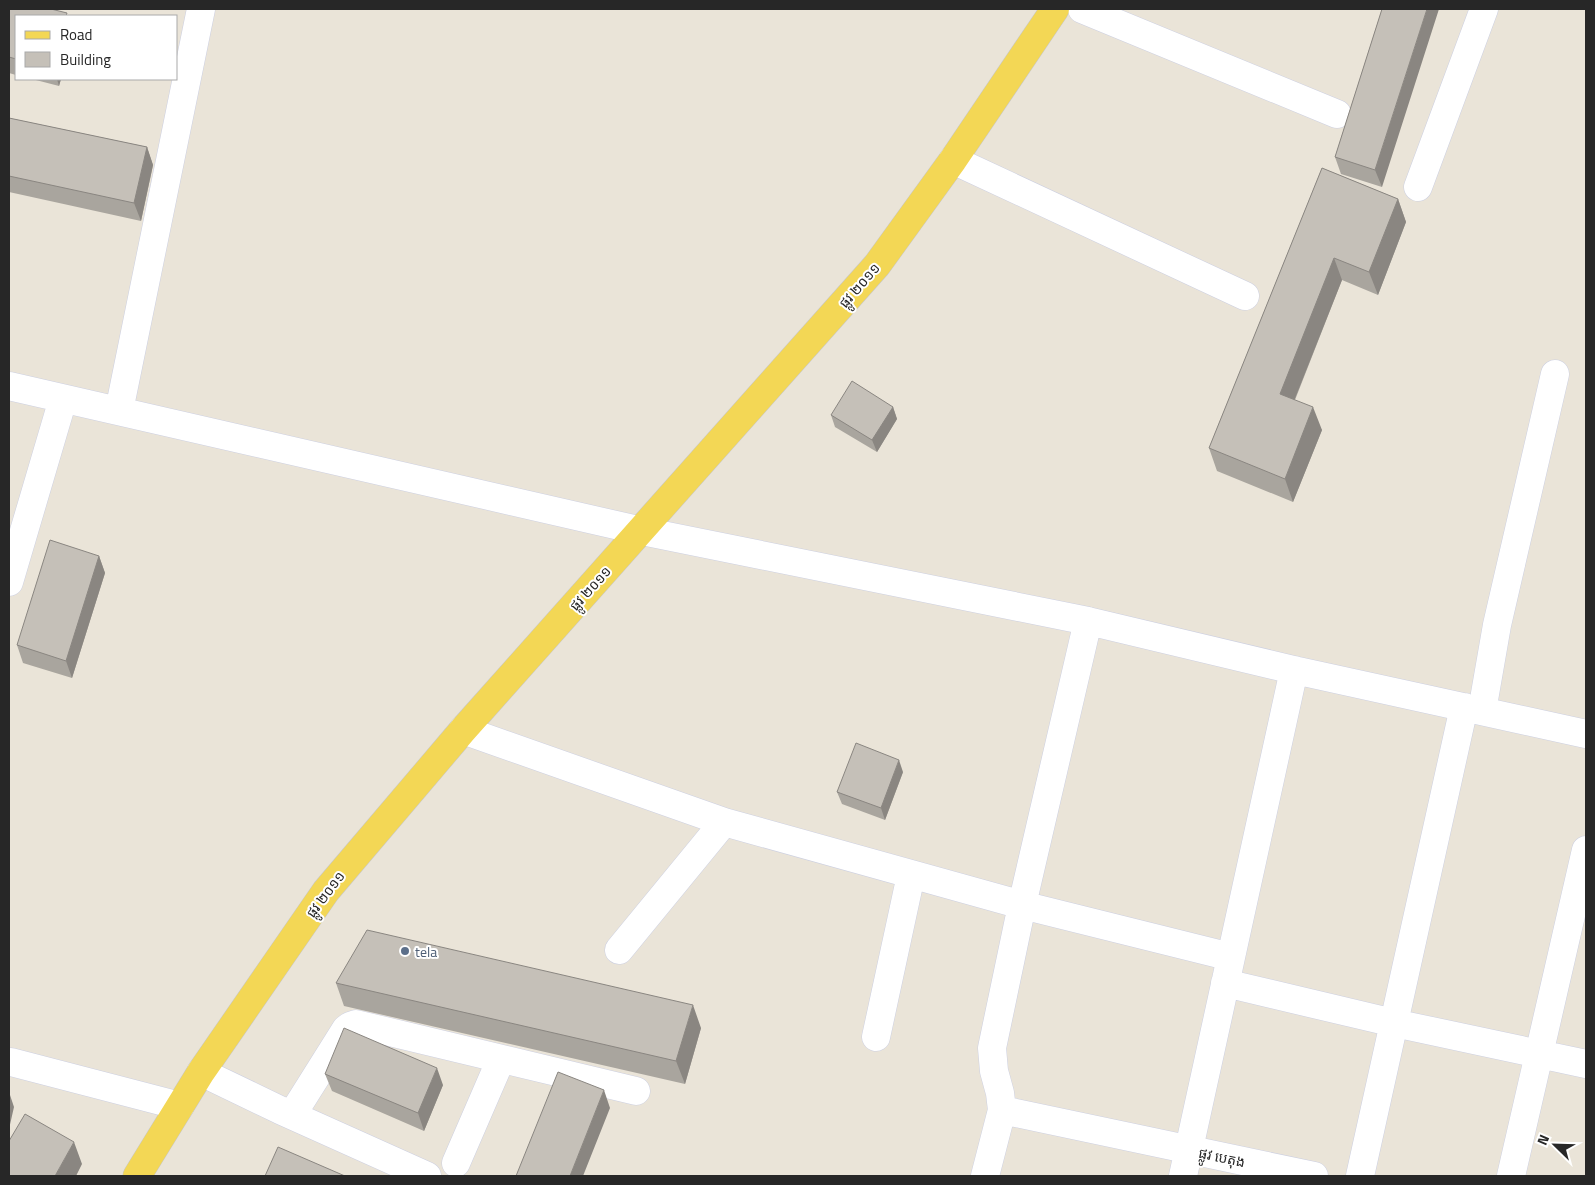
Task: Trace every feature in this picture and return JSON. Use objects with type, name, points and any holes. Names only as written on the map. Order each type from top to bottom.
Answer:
[{"type":"main road","name":"ផ្លូវ ២០១១","points":[[137,1176],[201,1072],[326,891],[463,730],[878,265],[953,160],[1055,9]]},
{"type":"street","points":[[119,411],[201,9]]},
{"type":"street","points":[[1082,9],[1337,114]]},
{"type":"street","points":[[1418,187],[1484,9]]},
{"type":"street","points":[[953,160],[1245,296]]},
{"type":"street","points":[[1360,1176],[1394,1023],[1473,709],[1497,625],[1555,374]]},
{"type":"street","points":[[9,386],[642,530],[1088,621],[1294,670],[1586,734]]},
{"type":"street","points":[[9,582],[63,399]]},
{"type":"street","points":[[986,1176],[1002,1110],[1000,1092],[994,1071],[992,1048],[1022,905],[1088,621]]},
{"type":"street","points":[[1182,1176],[1294,670]]},
{"type":"street","points":[[463,730],[724,822],[1022,905],[1394,1023],[1586,1064]]},
{"type":"street","points":[[618,950],[724,822]]},
{"type":"street","points":[[1511,1176],[1586,850]]},
{"type":"street","points":[[876,1037],[911,874]]},
{"type":"street","points":[[292,1115],[346,1029],[356,1024],[636,1090]]},
{"type":"street","points":[[431,1176],[440,1164],[445,1162],[462,1170],[501,1059]]},
{"type":"street","points":[[10,1062],[180,1106]]},
{"type":"street","points":[[201,1072],[427,1176]]},
{"type":"street","name":"ផ្លូវ បេតុង","points":[[1002,1110],[1314,1176]]},
{"type":"building","points":[[9,9],[51,9],[67,13],[66,15],[15,15],[15,59],[9,57]]},
{"type":"building","points":[[1382,9],[1427,9],[1375,170],[1335,157]]},
{"type":"building","points":[[9,118],[147,147],[134,203],[9,176]]},
{"type":"building","points":[[1322,168],[1398,199],[1369,272],[1334,258],[1280,394],[1313,407],[1285,479],[1209,448]]},
{"type":"building","points":[[852,381],[893,407],[872,440],[831,415]]},
{"type":"building","points":[[50,540],[99,556],[66,661],[17,645]]},
{"type":"building","points":[[856,743],[899,760],[881,808],[837,792]]},
{"type":"building","points":[[367,930],[693,1005],[676,1061],[336,983]]},
{"type":"building","points":[[344,1028],[437,1068],[418,1113],[325,1074]]},
{"type":"building","points":[[558,1072],[604,1090],[570,1176],[516,1176]]},
{"type":"building","points":[[25,1114],[74,1142],[55,1176],[9,1176],[9,1141]]},
{"type":"building","points":[[278,1147],[345,1176],[265,1176]]},
{"type":"place","name":"tela","points":[[405,951]]}]
